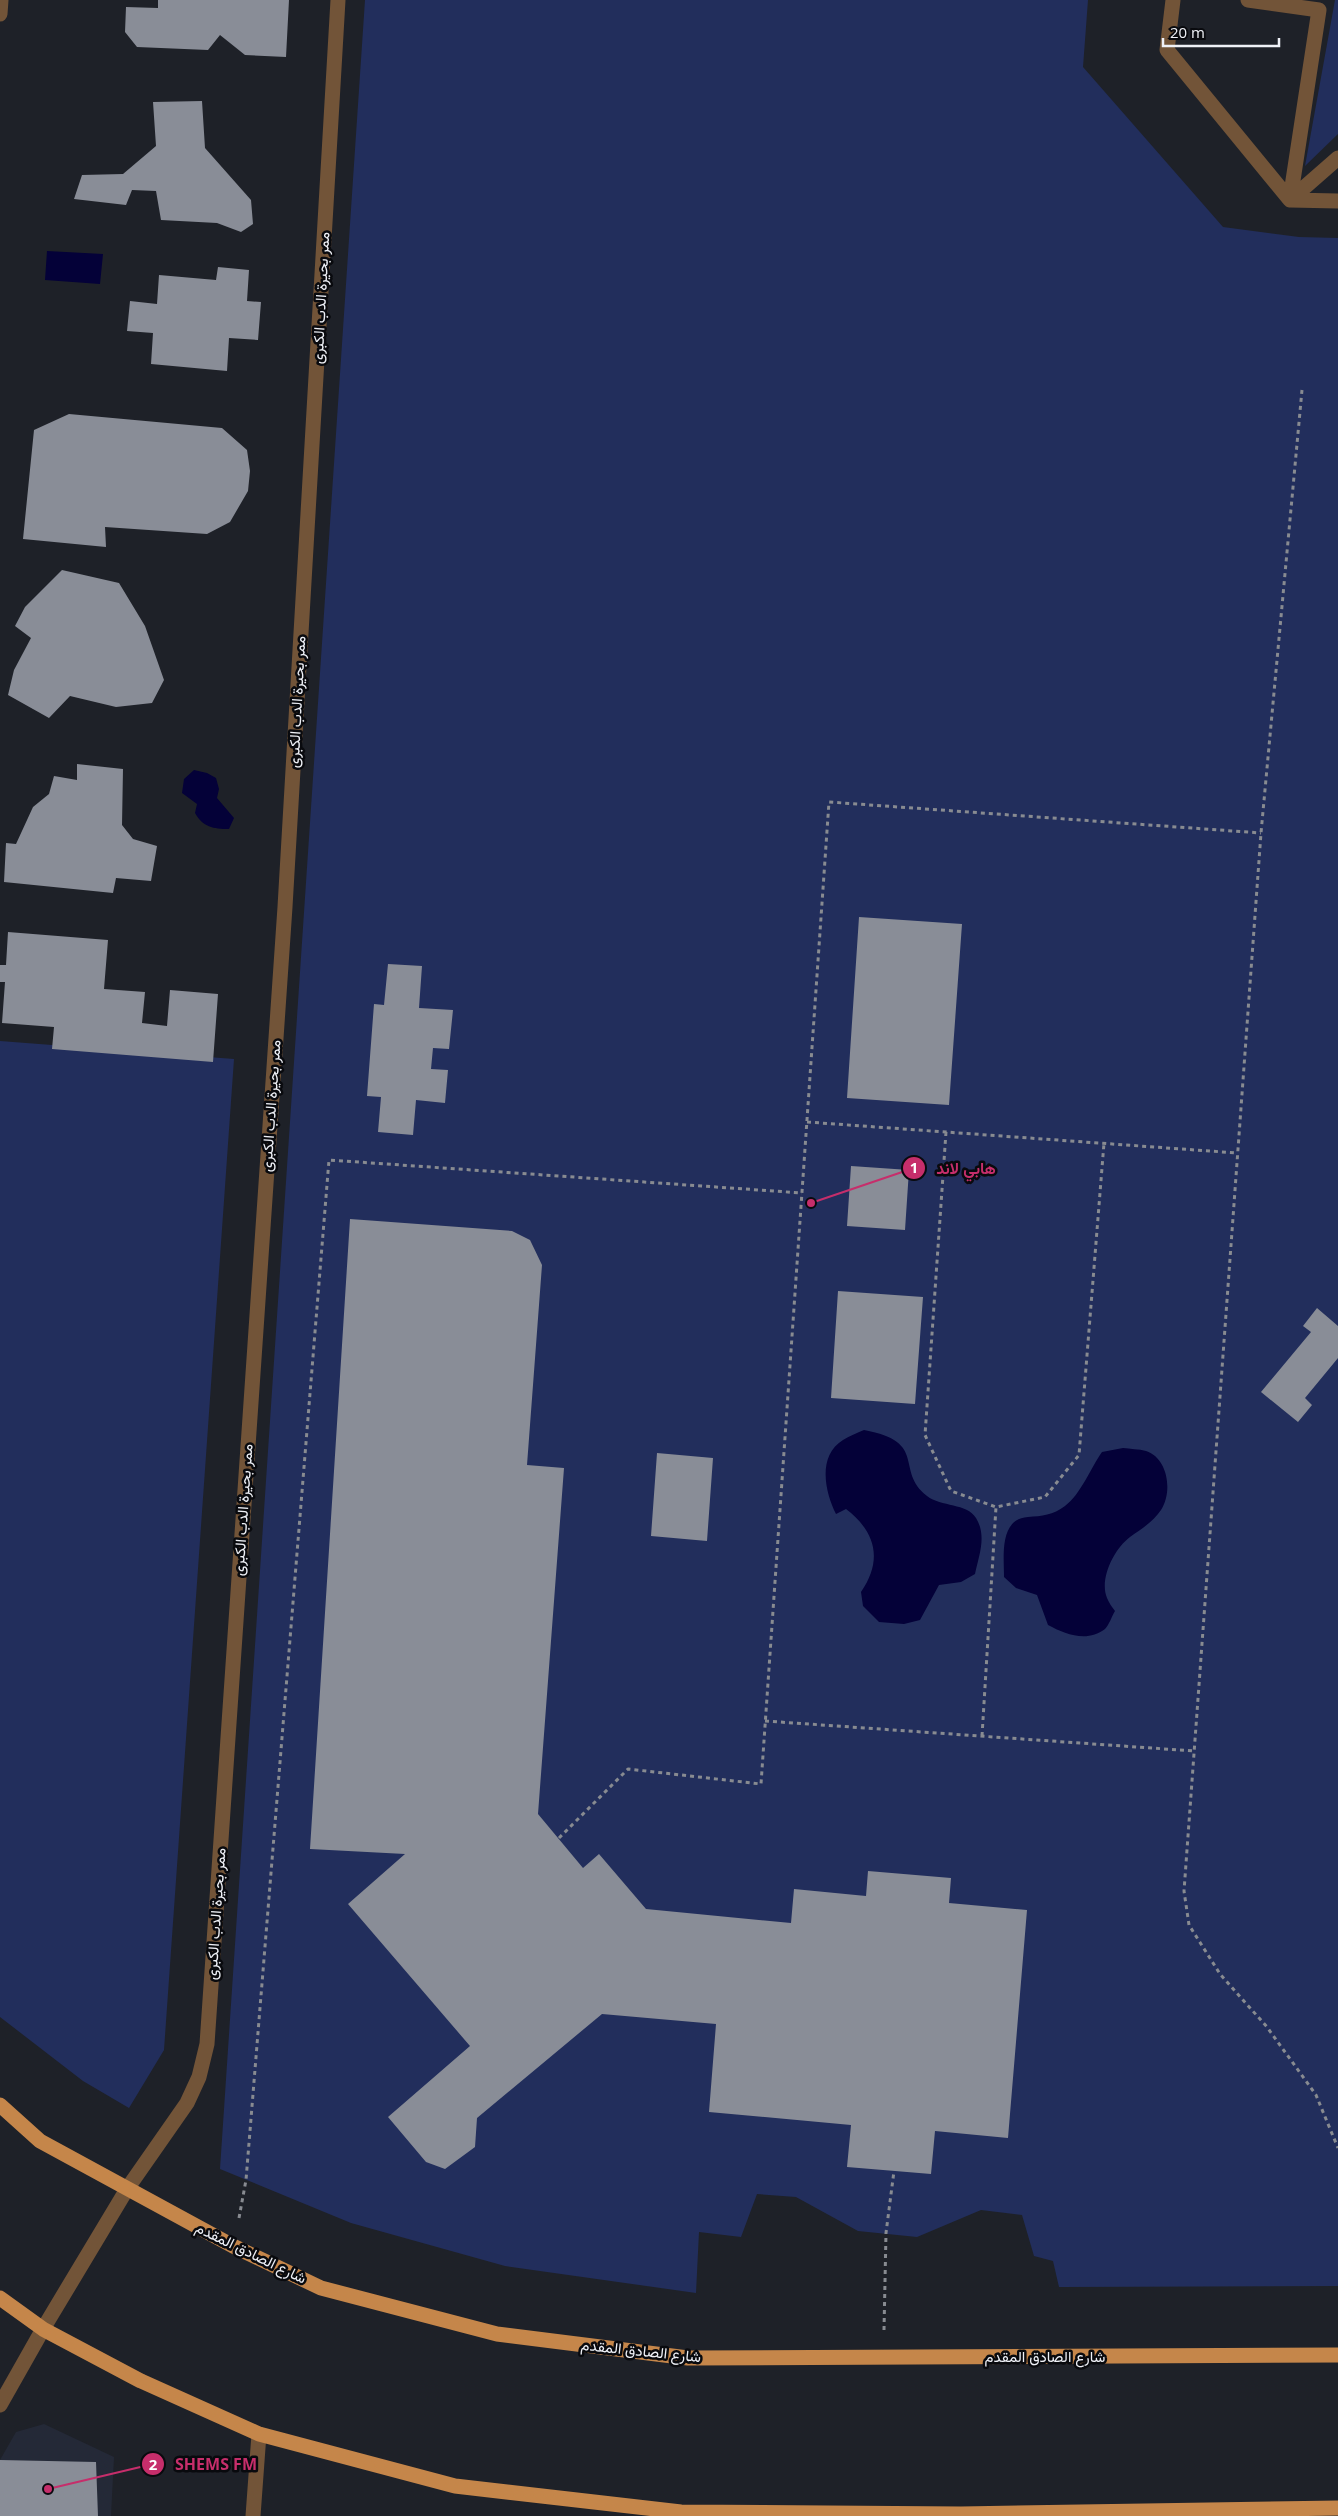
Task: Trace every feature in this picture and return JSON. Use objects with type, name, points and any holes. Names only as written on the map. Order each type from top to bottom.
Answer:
[{"type":"main road","name":"شارع الصادق المقدم","points":[[0,2105],[40,2141],[233,2246],[321,2288],[497,2334],[688,2358],[1338,2355]]},
{"type":"main road","points":[[0,2298],[43,2328],[142,2381],[260,2434],[455,2486],[609,2510],[681,2512],[962,2514],[1338,2508]]},
{"type":"street","points":[[0,14],[1,0]]},
{"type":"street","name":"ممر بحيرة الدب الكبرى","points":[[0,2405],[43,2328],[127,2189],[187,2103],[199,2076],[207,2044],[285,907],[338,0]]},
{"type":"street","points":[[1173,0],[1167,50],[1290,200],[1338,201]]},
{"type":"street","points":[[1248,0],[1319,10],[1290,200]]},
{"type":"street","points":[[1290,200],[1338,158]]},
{"type":"street","points":[[253,2516],[260,2434]]},
{"type":"path","points":[[1302,390],[1261,833],[1184,1891],[1188,1924],[1220,1974],[1267,2027],[1316,2095],[1338,2148]]},
{"type":"path","points":[[558,1838],[628,1769],[761,1784],[829,802],[1261,833]]},
{"type":"path","points":[[807,1122],[1237,1153]]},
{"type":"path","points":[[946,1132],[925,1435],[951,1491],[996,1508],[1045,1497],[1079,1455],[1104,1143]]},
{"type":"path","points":[[233,2246],[247,2170],[329,1160],[802,1193]]},
{"type":"path","points":[[982,1736],[996,1508]]},
{"type":"path","points":[[765,1721],[1194,1751]]},
{"type":"path","points":[[884,2358],[886,2233],[894,2171]]},
{"type":"shaded area","points":[[365,0],[1088,0],[1083,67],[1223,227],[1299,237],[1338,238],[1338,2286],[1059,2287],[1053,2261],[1034,2256],[1022,2215],[981,2210],[917,2237],[858,2231],[796,2197],[757,2194],[741,2237],[699,2232],[696,2293],[505,2266],[351,2223],[220,2169]]},
{"type":"shaded area","points":[[1335,0],[1338,0],[1338,134],[1305,166]]},
{"type":"shaded area","points":[[47,251],[103,254],[100,284],[45,280]]},
{"type":"shaded area","points":[[194,770],[207,773],[216,778],[219,789],[217,798],[234,818],[229,829],[213,828],[201,821],[195,813],[197,804],[182,793],[184,779]]},
{"type":"shaded area","points":[[0,1041],[234,1059],[164,2050],[129,2108],[83,2081],[0,2017]]},
{"type":"shaded area","points":[[864,1430],[884,1435],[897,1442],[904,1449],[917,1486],[927,1496],[939,1502],[960,1507],[972,1513],[981,1532],[981,1546],[975,1574],[961,1582],[939,1585],[920,1620],[904,1624],[879,1622],[863,1606],[861,1592],[868,1580],[874,1558],[870,1537],[864,1527],[846,1509],[836,1514],[829,1495],[826,1465],[829,1455],[845,1439]]},
{"type":"shaded area","points":[[1123,1448],[1146,1451],[1159,1461],[1164,1468],[1166,1476],[1167,1494],[1165,1503],[1147,1525],[1124,1542],[1110,1565],[1105,1582],[1105,1590],[1108,1600],[1115,1611],[1105,1629],[1091,1636],[1076,1636],[1048,1625],[1037,1595],[1016,1588],[1004,1577],[1005,1540],[1012,1524],[1019,1519],[1047,1514],[1065,1506],[1081,1488],[1102,1452]]},
{"type":"shaded area","points":[[44,2424],[114,2457],[111,2516],[0,2516],[0,2460],[16,2432]]},
{"type":"building","points":[[158,0],[289,0],[286,57],[245,55],[220,35],[208,50],[137,47],[125,32],[126,7],[158,8]]},
{"type":"building","points":[[202,101],[205,148],[251,200],[253,224],[241,232],[217,223],[161,220],[156,191],[132,190],[126,205],[74,199],[82,175],[123,174],[156,146],[153,102]]},
{"type":"building","points":[[218,267],[249,270],[247,301],[261,302],[258,340],[229,338],[227,371],[151,364],[153,333],[127,331],[130,301],[157,304],[159,275],[216,280]]},
{"type":"building","points":[[69,414],[222,428],[247,450],[250,471],[248,491],[230,522],[207,534],[105,527],[106,547],[23,539],[34,430]]},
{"type":"building","points":[[62,570],[119,583],[145,626],[164,680],[152,703],[116,707],[70,696],[49,718],[8,695],[14,670],[31,638],[15,626],[25,607]]},
{"type":"building","points":[[77,764],[123,769],[122,825],[133,839],[157,846],[151,881],[116,878],[113,893],[4,882],[6,843],[16,844],[33,807],[49,794],[54,776],[77,780]]},
{"type":"building","points":[[859,917],[962,924],[949,1105],[847,1098]]},
{"type":"building","points":[[8,932],[108,940],[104,989],[145,992],[142,1023],[167,1026],[170,990],[218,994],[213,1062],[52,1049],[54,1027],[2,1023],[5,982],[0,982],[0,965],[6,965]]},
{"type":"building","points":[[388,964],[422,966],[419,1008],[453,1010],[449,1049],[433,1048],[431,1069],[448,1070],[445,1103],[416,1100],[413,1135],[378,1132],[381,1097],[367,1096],[374,1004],[384,1005]]},
{"type":"building","points":[[851,1166],[909,1170],[905,1230],[847,1226]]},
{"type":"building","points":[[350,1219],[512,1231],[530,1240],[542,1265],[527,1465],[564,1468],[538,1814],[583,1868],[599,1854],[646,1909],[791,1923],[794,1889],[866,1896],[868,1871],[951,1878],[949,1903],[1027,1910],[1008,2138],[935,2131],[931,2174],[847,2167],[851,2125],[709,2112],[716,2024],[602,2014],[477,2118],[475,2147],[445,2169],[426,2162],[388,2117],[470,2046],[348,1904],[405,1854],[310,1849]]},
{"type":"building","points":[[838,1291],[923,1297],[915,1404],[831,1398]]},
{"type":"building","points":[[1317,1308],[1338,1326],[1338,1358],[1305,1398],[1312,1405],[1298,1422],[1261,1392],[1311,1332],[1303,1326]]},
{"type":"building","points":[[657,1453],[713,1458],[707,1541],[651,1536]]},
{"type":"building","points":[[0,2460],[96,2462],[98,2516],[0,2516]]},
{"type":"place","name":"هابي لاند","points":[[811,1203]]},
{"type":"place","name":"SHEMS FM","points":[[48,2489]]}]
